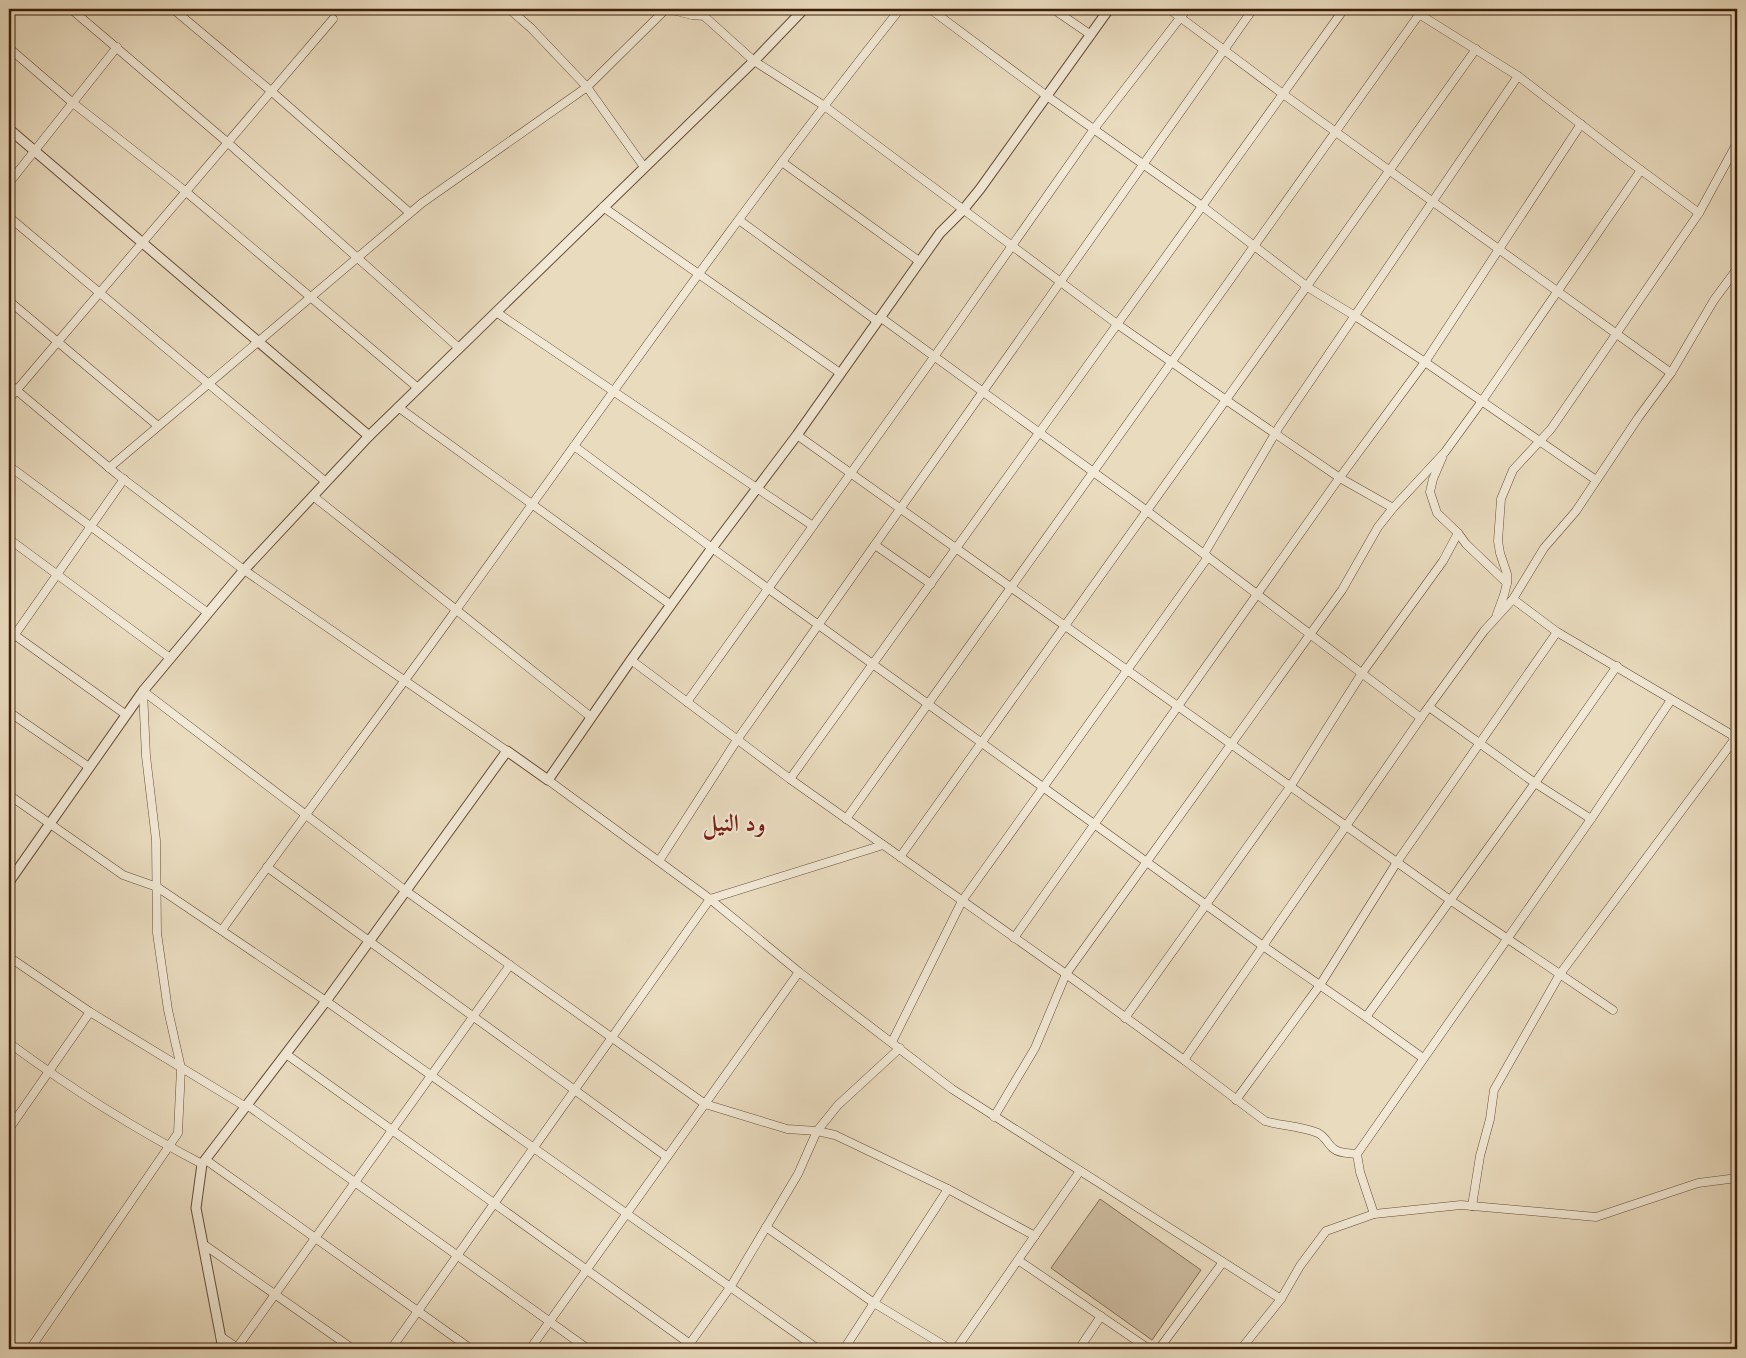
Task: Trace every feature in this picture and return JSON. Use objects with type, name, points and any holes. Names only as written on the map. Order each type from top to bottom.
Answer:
[{"type":"street","points":[[72,9],[227,142],[459,348]]},
{"type":"street","points":[[173,9],[271,91],[410,213]]},
{"type":"street","points":[[509,9],[531,28],[587,87],[644,167]]},
{"type":"street","points":[[109,468],[422,203],[587,87],[667,9],[704,16],[754,61],[823,105],[1060,282],[1171,362],[1340,478],[1393,508]]},
{"type":"street","points":[[10,879],[125,714],[244,570],[369,436],[754,61],[804,9]]},
{"type":"street","points":[[222,930],[305,814],[406,681],[613,392],[823,105],[900,9]]},
{"type":"street","points":[[930,9],[1047,96],[1202,206],[1307,287],[1425,362],[1596,480]]},
{"type":"street","points":[[1053,9],[1090,35]]},
{"type":"street","points":[[548,780],[630,660],[797,436],[940,232],[963,210],[1110,9]]},
{"type":"street","points":[[1169,9],[1282,94],[1671,373]]},
{"type":"street","points":[[687,702],[934,357],[1094,129],[1187,9]]},
{"type":"street","points":[[659,862],[737,740],[1253,9]]},
{"type":"street","points":[[790,779],[1344,9]]},
{"type":"street","points":[[1411,9],[1422,11],[1518,76],[1699,213]]},
{"type":"street","points":[[846,819],[1422,11]]},
{"type":"street","points":[[9,399],[332,19]]},
{"type":"street","points":[[9,183],[116,47]]},
{"type":"street","points":[[9,48],[73,103],[185,191],[418,388]]},
{"type":"street","points":[[900,857],[1476,49]]},
{"type":"street","points":[[892,1042],[962,901],[1206,556],[1275,434],[1518,76]]},
{"type":"street","points":[[1014,938],[1340,478],[1425,362],[1581,124]]},
{"type":"street","points":[[9,129],[369,436]]},
{"type":"street","points":[[1495,618],[1507,583],[1507,574],[1498,542],[1500,499],[1513,470],[1551,429],[1699,213],[1737,143]]},
{"type":"street","points":[[782,162],[919,261]]},
{"type":"street","points":[[994,1117],[1035,1048],[1066,974],[1309,633],[1342,590],[1378,527],[1445,452],[1641,170]]},
{"type":"street","points":[[603,207],[840,374]]},
{"type":"street","points":[[9,217],[326,482]]},
{"type":"street","points":[[739,220],[934,357],[1147,511],[1421,718]]},
{"type":"street","points":[[1184,1060],[1421,718],[1484,631],[1513,599],[1540,554],[1576,511],[1671,373],[1714,300],[1737,269]]},
{"type":"street","points":[[9,301],[158,426]]},
{"type":"street","points":[[496,312],[813,526]]},
{"type":"street","points":[[9,384],[109,468],[244,570],[548,780],[710,900],[799,972],[952,1089],[1281,1299]]},
{"type":"street","points":[[398,407],[671,605]]},
{"type":"street","points":[[797,436],[1450,900],[1613,1010]]},
{"type":"street","points":[[574,446],[768,589],[1206,905],[1423,1058]]},
{"type":"street","points":[[1445,452],[1433,479],[1430,492],[1437,513],[1507,583]]},
{"type":"street","points":[[9,466],[208,613]]},
{"type":"street","points":[[9,642],[12,633],[57,574],[124,479]]},
{"type":"street","points":[[313,496],[591,717]]},
{"type":"street","points":[[1125,1018],[1290,786],[1362,674],[1443,562],[1458,533]]},
{"type":"street","points":[[9,539],[170,658]]},
{"type":"street","points":[[875,544],[930,584]]},
{"type":"street","points":[[1472,1206],[1494,1090],[1560,974],[1734,740],[1732,735],[1558,632],[1513,599]]},
{"type":"street","points":[[1236,1100],[1320,985],[1397,862],[1558,632]]},
{"type":"street","points":[[12,633],[125,714]]},
{"type":"street","points":[[630,660],[790,779],[1066,974],[1265,1121],[1306,1129],[1320,1134],[1329,1142],[1333,1149],[1340,1152],[1357,1154]]},
{"type":"street","points":[[1366,1017],[1617,666]]},
{"type":"street","points":[[143,691],[406,891],[705,1104],[787,1129],[817,1131],[835,1136],[948,1188],[1035,1236]]},
{"type":"street","points":[[30,1349],[178,1133],[180,1068],[168,1010],[159,942],[156,840],[146,756],[143,691]]},
{"type":"street","points":[[1374,1214],[1360,1172],[1357,1154],[1591,820],[1671,700]]},
{"type":"street","points":[[1429,707],[1535,783],[1591,820]]},
{"type":"street","points":[[9,712],[89,767]]},
{"type":"street","points":[[223,1349],[196,1208],[204,1162],[326,1001],[507,751]]},
{"type":"street","points":[[9,795],[123,875],[157,887],[326,1001],[818,1349]]},
{"type":"street","points":[[391,1349],[710,900],[883,845]]},
{"type":"street","points":[[267,867],[667,1157]]},
{"type":"street","points":[[9,957],[90,1012],[180,1068],[247,1106],[588,1349]]},
{"type":"street","points":[[220,1336],[238,1349],[510,965]]},
{"type":"street","points":[[530,1349],[799,972]]},
{"type":"street","points":[[9,1129],[90,1012]]},
{"type":"street","points":[[9,1043],[48,1072],[168,1146],[204,1162],[316,1238],[470,1349]]},
{"type":"street","points":[[688,1346],[730,1286],[798,1174],[817,1131],[838,1105],[900,1048]]},
{"type":"street","points":[[286,1054],[587,1270],[688,1346],[697,1349]]},
{"type":"street","points":[[956,1349],[1080,1171]]},
{"type":"street","points":[[1241,1349],[1281,1299],[1300,1266],[1326,1231],[1374,1214],[1461,1205],[1596,1217],[1698,1184],[1737,1178]]},
{"type":"street","points":[[844,1349],[948,1188]]},
{"type":"street","points":[[766,1227],[874,1303],[950,1349]]},
{"type":"street","points":[[203,1244],[353,1349]]},
{"type":"street","points":[[1018,1260],[1149,1349]]},
{"type":"street","points":[[1159,1349],[1223,1262]]},
{"type":"street","points":[[1078,1349],[1101,1316]]},
{"type":"shaded area","points":[[1100,1199],[1201,1270],[1152,1340],[1051,1268]]},
{"type":"district","name":"ود النيل","points":[[734,823]]}]
